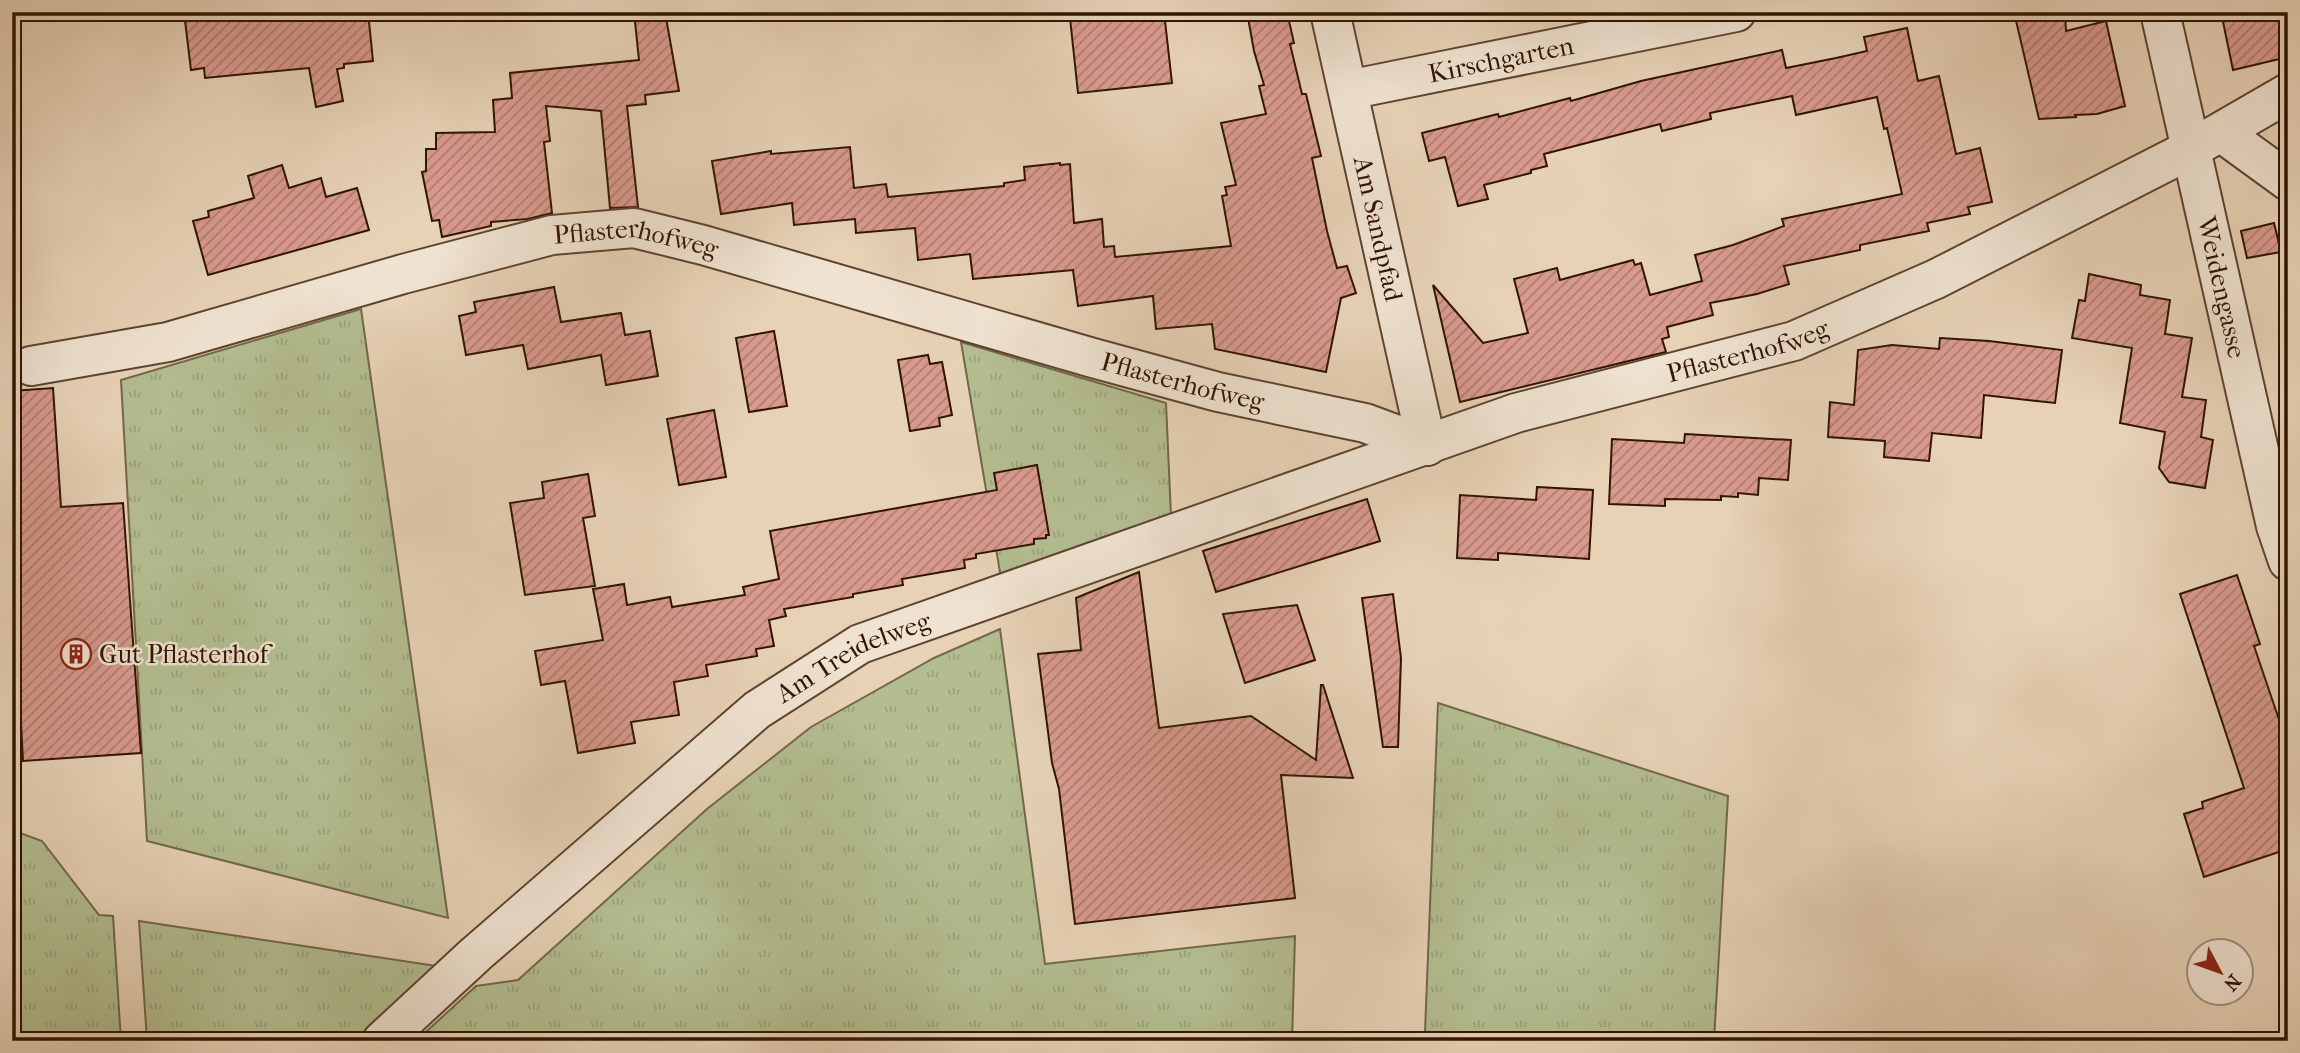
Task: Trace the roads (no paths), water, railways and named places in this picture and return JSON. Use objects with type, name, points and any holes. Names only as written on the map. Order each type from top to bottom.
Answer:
[{"type":"street","name":"Am Sandpfad","points":[[1330,12],[1427,446]]},
{"type":"street","name":"Kirschgarten","points":[[1348,90],[1736,12]]},
{"type":"street","name":"Weidengasse","points":[[2160,12],[2206,141],[2276,526],[2288,561]]},
{"type":"street","name":"Pflasterhofweg","points":[[31,366],[168,342],[402,274],[552,235],[634,228],[703,245],[1206,389],[1366,423],[1427,446],[1516,413],[1794,341],[1937,279],[2206,141],[2288,93]]},
{"type":"street","points":[[2206,141],[2288,181]]},
{"type":"street","name":"Am Treidelweg","points":[[382,1041],[476,954],[757,710],[860,644],[1427,446]]},
{"type":"place","name":"Gut Pflasterhof","points":[[76,654]]}]
